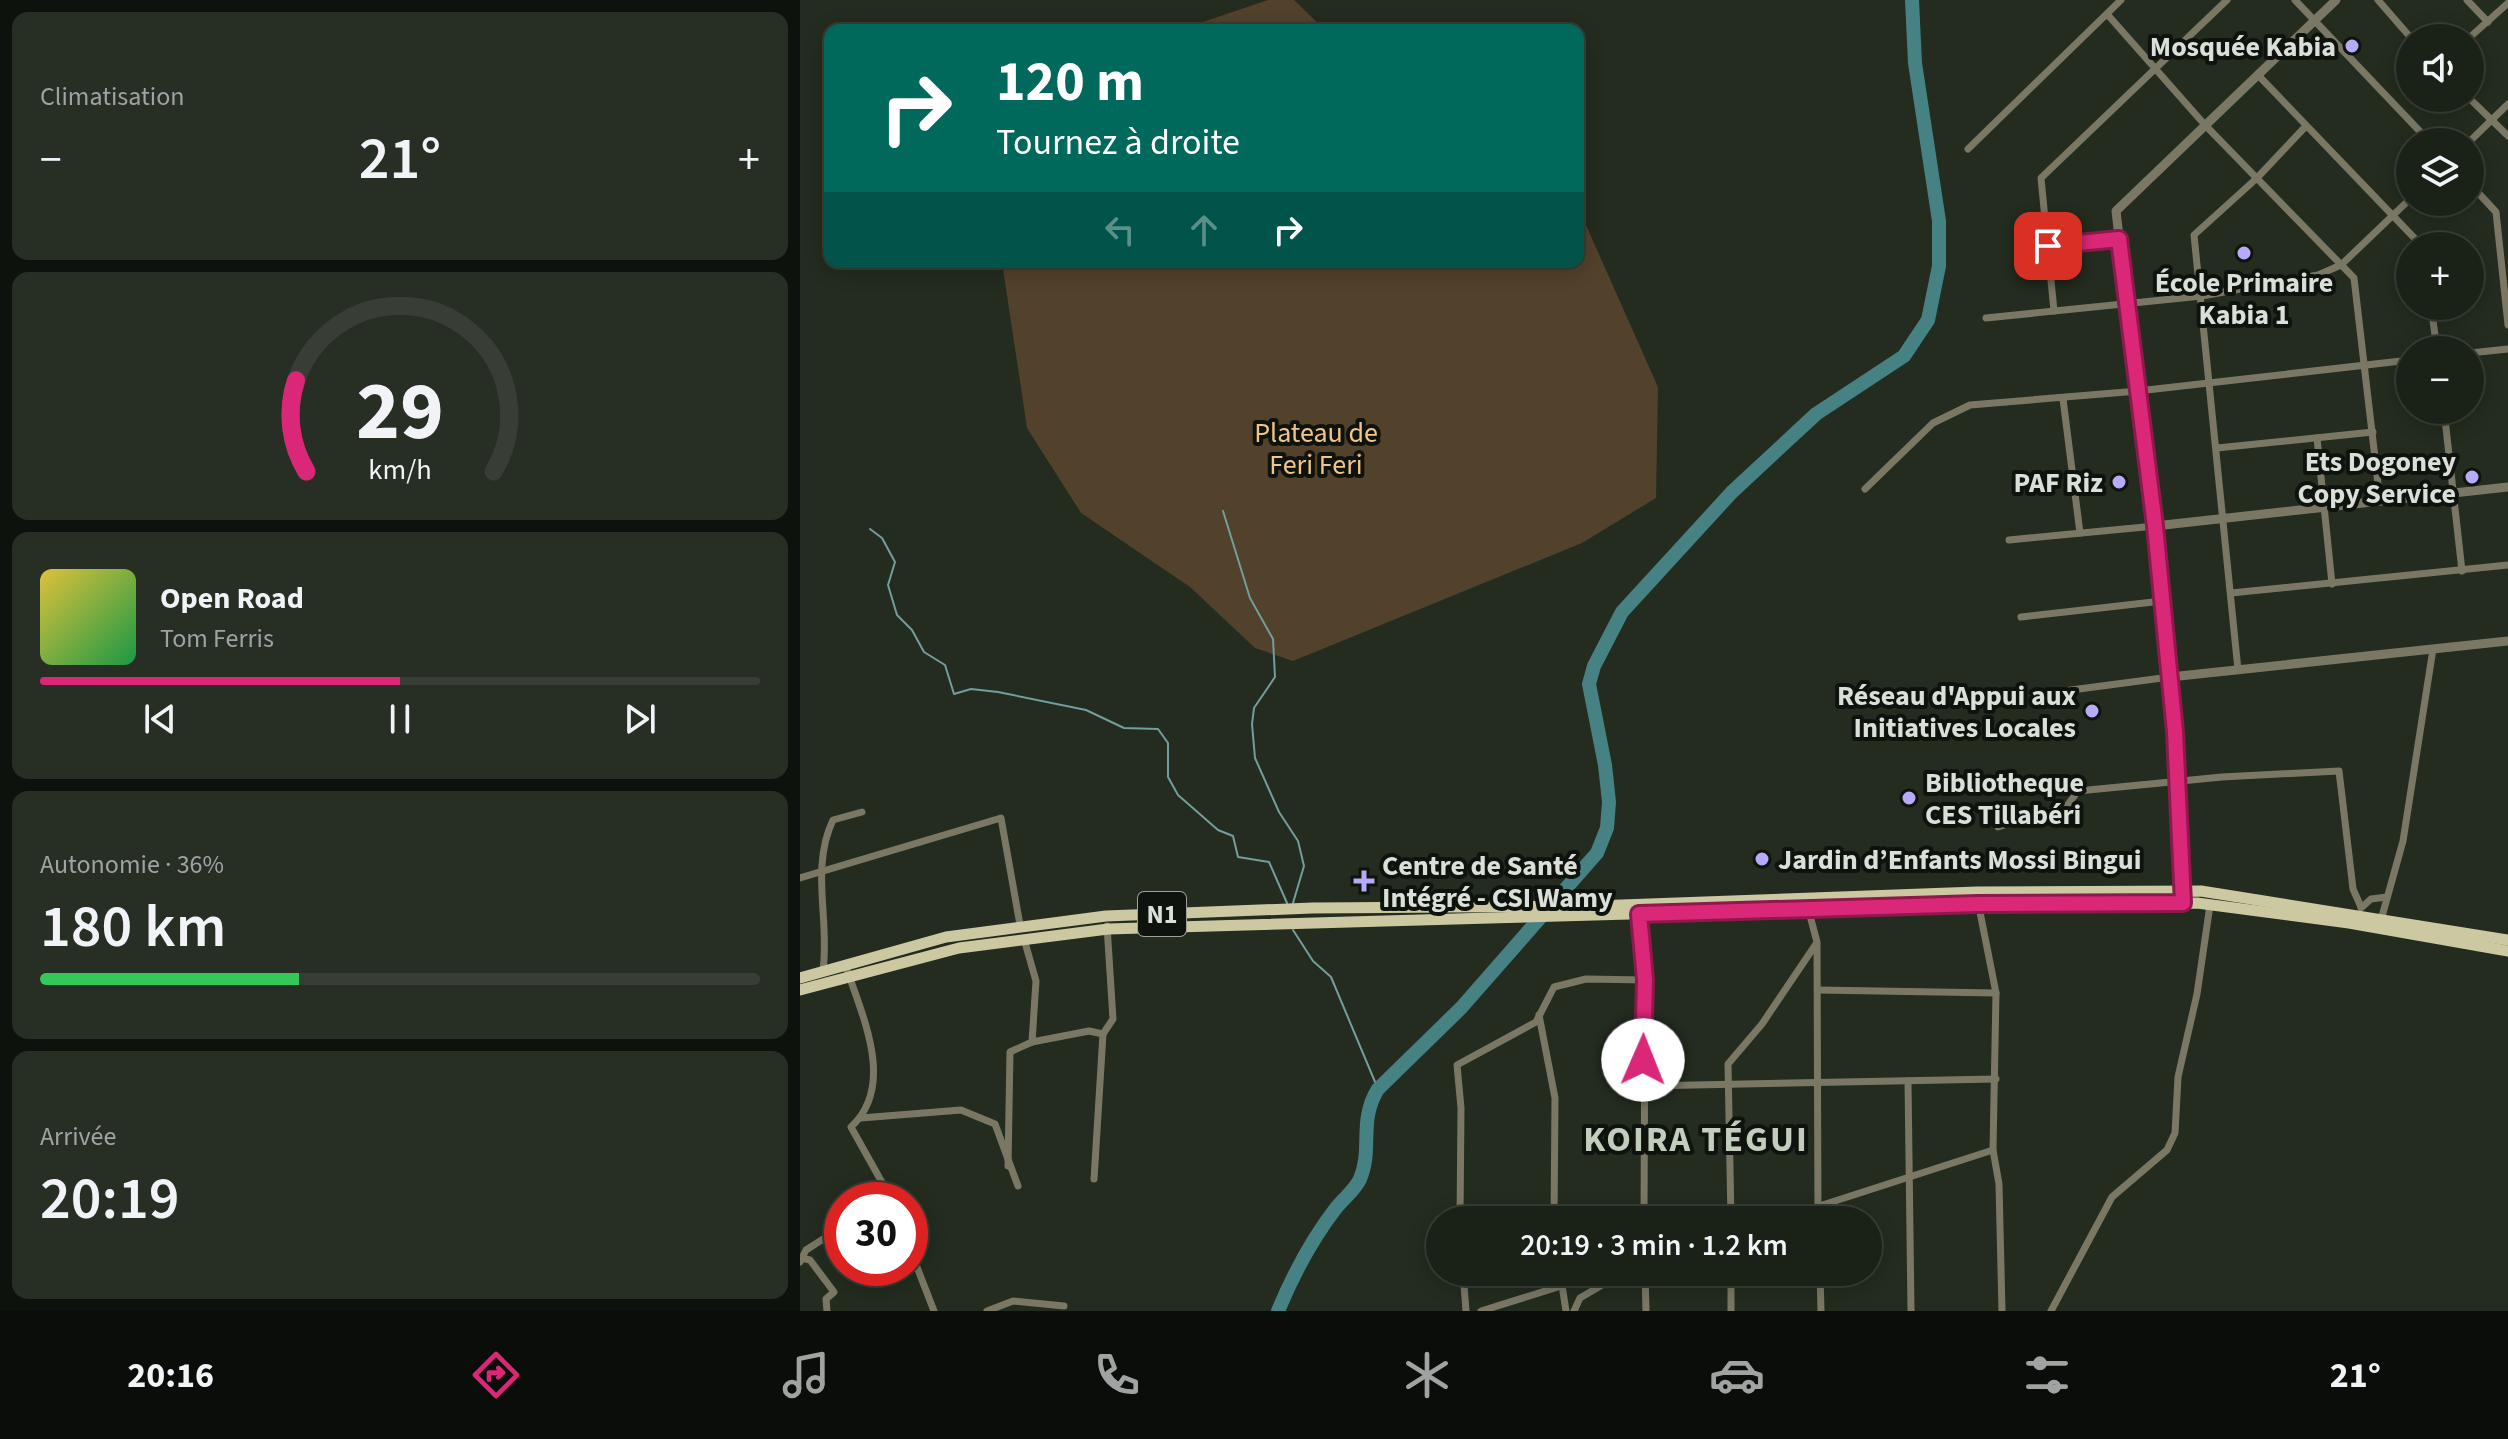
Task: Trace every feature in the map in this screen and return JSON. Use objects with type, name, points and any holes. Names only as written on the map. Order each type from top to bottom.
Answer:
[{"type":"main road","name":"N1","points":[[1564,912],[2181,889],[2359,912],[2381,920],[2508,940]]},
{"type":"main road","name":"N1","points":[[1977,898],[2210,905],[2349,923],[2508,951]]},
{"type":"main road","name":"N1","points":[[800,978],[823,970],[847,970],[959,948],[1022,931],[1107,922],[1445,913],[1639,914],[1807,904]]},
{"type":"main road","name":"N1","points":[[800,990],[847,970]]},
{"type":"street","points":[[1968,149],[2121,0]]},
{"type":"street","points":[[2054,311],[2041,178],[2227,0]]},
{"type":"street","points":[[2295,0],[2417,128]]},
{"type":"street","points":[[2183,903],[2180,780],[2155,526],[2116,211],[2336,0]]},
{"type":"street","points":[[2378,0],[2399,24]]},
{"type":"street","points":[[2467,0],[2488,22]]},
{"type":"street","points":[[2484,25],[2508,3]]},
{"type":"street","points":[[2107,14],[2205,125],[2354,278],[2380,501]]},
{"type":"street","points":[[2258,75],[2410,232]]},
{"type":"street","points":[[2484,128],[2508,104]]},
{"type":"street","points":[[2484,112],[2508,136]]},
{"type":"street","points":[[2238,670],[2194,235],[2257,178],[2306,126]]},
{"type":"street","points":[[2484,199],[2496,212],[2504,251],[2508,325]]},
{"type":"street","points":[[1986,318],[2202,296],[2318,275],[2341,265],[2394,214]]},
{"type":"street","points":[[2048,246],[2119,239]]},
{"type":"street","points":[[2484,352],[2508,349]]},
{"type":"street","points":[[1865,489],[1933,423],[1953,410],[1970,405],[2063,399],[2396,361]]},
{"type":"street","points":[[2063,399],[2080,533]]},
{"type":"street","points":[[2446,424],[2462,571]]},
{"type":"street","points":[[2217,448],[2373,432]]},
{"type":"street","points":[[2317,438],[2332,584]]},
{"type":"street","points":[[2009,540],[2508,487]]},
{"type":"street","points":[[2231,593],[2508,565]]},
{"type":"street","points":[[2021,617],[2162,601]]},
{"type":"street","points":[[2033,695],[2170,677],[2508,641]]},
{"type":"street","points":[[2381,920],[2403,841],[2433,649]]},
{"type":"street","points":[[1998,827],[2066,807],[2078,791],[2180,780],[2339,771],[2353,889],[2359,912]]},
{"type":"street","points":[[823,970],[826,949],[820,895],[826,835],[833,820],[862,812]]},
{"type":"street","points":[[800,878],[1001,818],[1022,931],[1036,981],[1032,1042]]},
{"type":"street","points":[[2359,912],[2371,899],[2387,897]]},
{"type":"street","points":[[1977,898],[1996,993],[1993,1150],[1999,1184],[2002,1311]]},
{"type":"street","points":[[1807,904],[1817,942],[1820,1083],[1818,1206]]},
{"type":"street","points":[[2051,1311],[2112,1197],[2167,1150],[2175,1133],[2178,1077],[2197,994],[2210,905]]},
{"type":"street","points":[[1639,914],[1645,980],[1644,1206]]},
{"type":"street","points":[[1094,1179],[1103,1034],[1113,1019],[1107,922]]},
{"type":"street","points":[[1731,1206],[1728,1064],[1762,1024],[1817,942]]},
{"type":"street","points":[[847,970],[861,1002],[876,1084],[861,1118],[851,1127],[882,1182]]},
{"type":"street","points":[[1460,1206],[1461,1108],[1457,1065],[1536,1022],[1554,987],[1586,979],[1645,980]]},
{"type":"street","points":[[1818,990],[1996,993]]},
{"type":"street","points":[[1539,1015],[1555,1098],[1554,1206]]},
{"type":"street","points":[[1008,1166],[1010,1052],[1032,1042],[1089,1031],[1103,1034]]},
{"type":"street","points":[[1644,1086],[1996,1079]]},
{"type":"street","points":[[1908,1081],[1911,1311]]},
{"type":"street","points":[[861,1118],[961,1110],[995,1124],[1008,1166],[1018,1186]]},
{"type":"street","points":[[1821,1206],[1993,1150]]},
{"type":"street","points":[[800,1260],[806,1250],[824,1238]]},
{"type":"street","points":[[800,1260],[810,1260],[834,1292],[826,1299],[827,1311]]},
{"type":"street","points":[[924,1286],[934,1311]]},
{"type":"street","points":[[1464,1286],[1466,1311]]},
{"type":"street","points":[[1481,1311],[1563,1286],[1566,1311]]},
{"type":"street","points":[[1574,1311],[1580,1298],[1600,1286]]},
{"type":"street","points":[[1645,1286],[1646,1311]]},
{"type":"street","points":[[1731,1286],[1731,1311]]},
{"type":"street","points":[[1820,1286],[1821,1311]]},
{"type":"street","points":[[987,1311],[1013,1301],[1064,1306]]},
{"type":"green space","points":[[1268,0],[1294,0],[1319,24],[1197,24]]},
{"type":"green space","name":"Plateau de Feri Feri","points":[[1584,220],[1658,387],[1656,498],[1582,543],[1293,661],[1255,648],[1190,587],[1081,513],[1027,428],[1003,268],[1584,268]]},
{"type":"waterway","points":[[1278,1311],[1311,1245],[1360,1179],[1364,1168],[1369,1112],[1378,1089],[1461,1008],[1597,853],[1607,828],[1609,802],[1589,684],[1594,666],[1622,612],[1732,492],[1816,414],[1904,356],[1928,320],[1939,266],[1939,221],[1915,63],[1912,0]]},
{"type":"waterway","points":[[1223,511],[1250,598],[1273,639],[1275,677],[1254,708],[1252,724],[1255,758],[1279,812],[1298,841],[1304,866],[1293,903]]},
{"type":"waterway","points":[[870,529],[882,538],[895,562],[888,585],[897,615],[912,630],[924,652],[945,665],[954,694],[971,689],[998,692],[1086,710],[1124,728],[1158,729],[1168,743],[1168,777],[1178,795],[1218,830],[1233,836],[1238,857],[1269,862],[1287,903]]},
{"type":"waterway","points":[[1293,930],[1313,961],[1331,977],[1378,1089]]},
{"type":"place","name":"Mosquée Kabia","points":[[2352,46]]},
{"type":"place","name":"École Primaire Kabia 1","points":[[2244,253]]},
{"type":"place","name":"Ets Dogoney Copy Service","points":[[2472,477]]},
{"type":"place","name":"PAF Riz","points":[[2119,482]]},
{"type":"place","name":"Réseau d'Appui aux Initiatives Locales","points":[[2092,711]]},
{"type":"place","name":"Bibliotheque CES Tillabéri","points":[[1909,798]]},
{"type":"place","name":"Jardin d’Enfants Mossi Bingui","points":[[1762,859]]},
{"type":"place","name":"Centre de Santé Intégré - CSI Wamy","points":[[1364,881]]},
{"type":"district","name":"KOIRA TÉGUI","points":[[1696,1138]]},
{"type":"route","points":[[1643,1060],[1645,980],[1639,914],[1978,904],[2183,903],[2180,780],[2155,526],[2119,239],[2048,246]]}]
